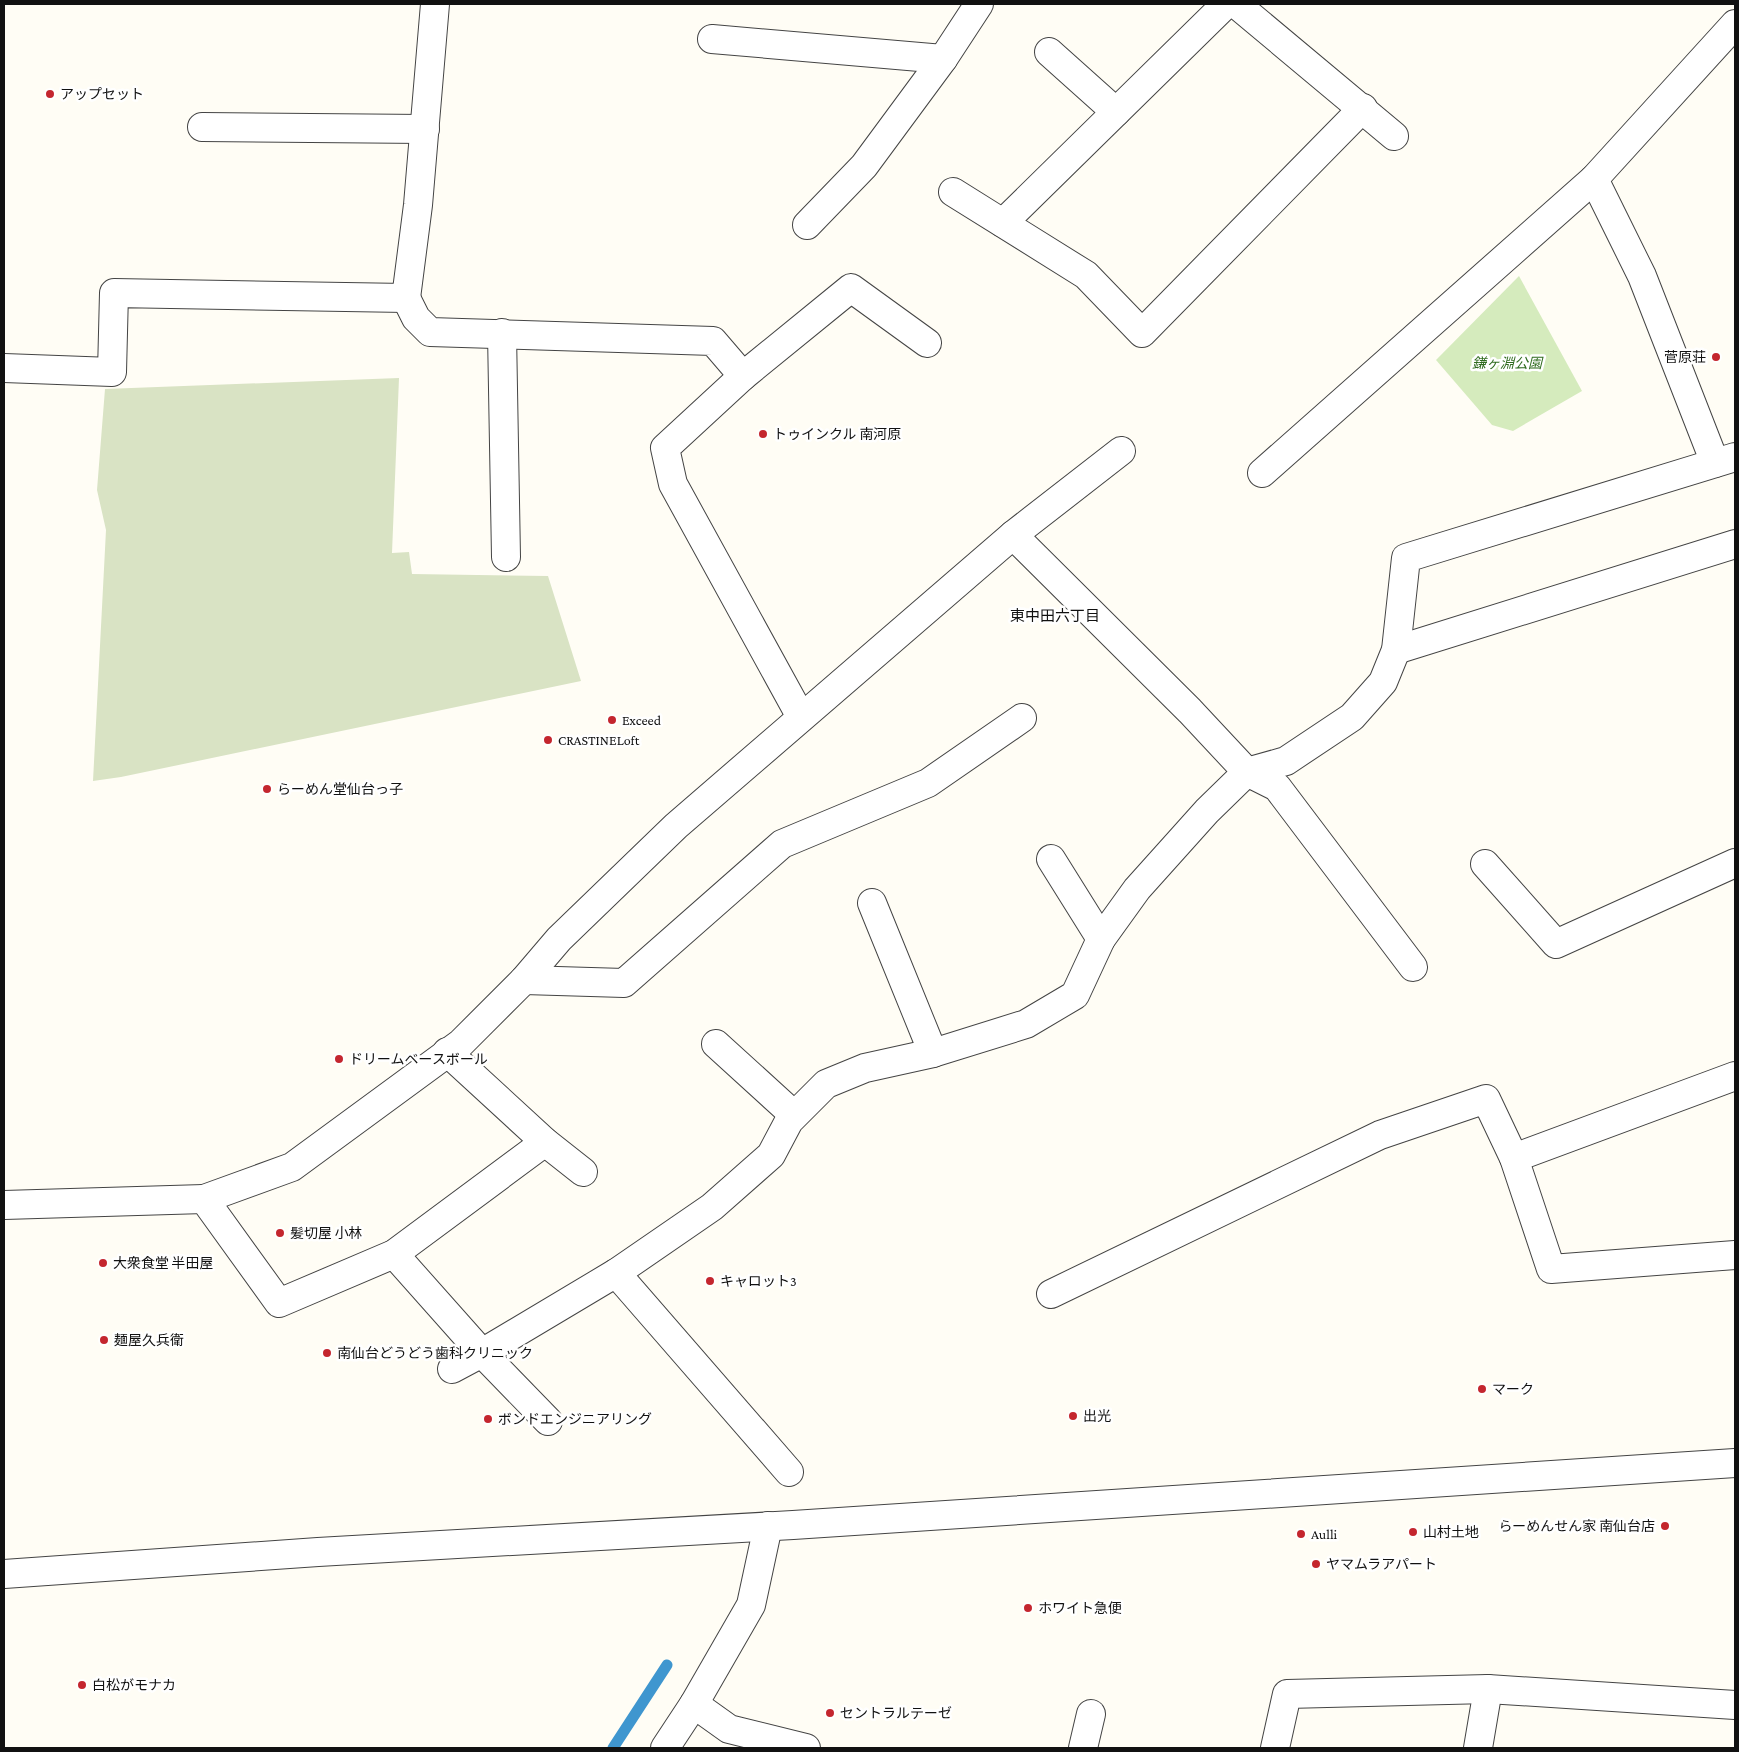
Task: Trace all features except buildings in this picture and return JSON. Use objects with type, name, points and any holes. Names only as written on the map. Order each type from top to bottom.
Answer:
[{"type":"street","points":[[435,4],[418,205],[406,298],[416,318],[430,332],[713,341],[743,376]]},
{"type":"street","points":[[808,225],[864,166],[943,59],[979,4]]},
{"type":"street","points":[[1003,223],[1226,4]]},
{"type":"street","points":[[1236,4],[1363,108],[1394,136]]},
{"type":"street","points":[[1262,473],[1594,179],[1735,24]]},
{"type":"street","points":[[712,39],[943,59]]},
{"type":"street","points":[[1049,52],[1116,112]]},
{"type":"street","points":[[953,192],[1086,275],[1142,333],[1363,108]]},
{"type":"street","points":[[202,127],[425,130]]},
{"type":"street","points":[[452,1369],[482,1354],[616,1273],[720,1200],[771,1155],[788,1121],[826,1084],[865,1068],[933,1053],[1026,1024],[1075,995],[1101,939],[1137,889],[1207,811],[1247,772],[1286,761],[1352,717],[1383,682],[1396,650],[1406,558],[1725,460],[1642,276],[1594,179]]},
{"type":"street","points":[[802,717],[673,484],[665,448],[743,376],[850,288],[927,343]]},
{"type":"street","points":[[4,368],[112,372],[114,293],[406,298]]},
{"type":"street","points":[[502,333],[506,557]]},
{"type":"street","points":[[4,1205],[204,1199],[292,1167],[461,1043],[524,980],[559,939],[676,826],[1013,535],[1122,451]]},
{"type":"street","points":[[1013,535],[1190,711],[1247,772],[1277,786],[1413,967]]},
{"type":"street","points":[[1396,650],[1735,544]]},
{"type":"street","points":[[524,980],[624,983],[782,844],[928,783],[1022,718]]},
{"type":"street","points":[[1052,859],[1101,939]]},
{"type":"street","points":[[1485,864],[1556,944],[1735,863]]},
{"type":"street","points":[[872,903],[933,1053]]},
{"type":"street","points":[[716,1044],[794,1115]]},
{"type":"street","points":[[447,1052],[545,1142],[583,1172]]},
{"type":"street","points":[[1514,1158],[1735,1076]]},
{"type":"street","points":[[1051,1294],[1380,1135],[1486,1099],[1514,1158],[1551,1269],[1735,1255]]},
{"type":"street","points":[[204,1199],[279,1303],[394,1254],[545,1142]]},
{"type":"street","points":[[394,1254],[482,1354],[548,1421]]},
{"type":"street","points":[[616,1273],[789,1472]]},
{"type":"street","points":[[4,1574],[318,1552],[768,1526],[1735,1463]]},
{"type":"street","points":[[665,1748],[694,1704],[751,1605],[768,1526]]},
{"type":"street","points":[[1478,1748],[1488,1689]]},
{"type":"street","points":[[1275,1748],[1287,1694],[1488,1689],[1735,1705]]},
{"type":"street","points":[[694,1704],[729,1729],[806,1748]]},
{"type":"street","points":[[1083,1748],[1091,1714]]},
{"type":"green space","name":"鎌ヶ淵公園","points":[[1519,276],[1582,391],[1513,431],[1492,425],[1436,360]]},
{"type":"green space","points":[[399,378],[392,553],[409,552],[412,574],[548,576],[581,681],[121,777],[93,781],[106,530],[97,490],[105,389]]},
{"type":"waterway","points":[[613,1748],[667,1665]]},
{"type":"place","name":"アップセット","points":[[50,94]]},
{"type":"place","name":"菅原荘","points":[[1716,357]]},
{"type":"place","name":"トゥインクル 南河原","points":[[763,434]]},
{"type":"place","name":"Exceed","points":[[612,720]]},
{"type":"place","name":"CRASTINELoft","points":[[548,740]]},
{"type":"place","name":"らーめん堂仙台っ子","points":[[267,789]]},
{"type":"place","name":"ドリームベースボール","points":[[339,1059]]},
{"type":"place","name":"髪切屋 小林","points":[[280,1233]]},
{"type":"place","name":"大衆食堂 半田屋","points":[[103,1263]]},
{"type":"place","name":"キャロット3","points":[[710,1281]]},
{"type":"place","name":"麺屋久兵衛","points":[[104,1340]]},
{"type":"place","name":"南仙台どうどう歯科クリニック","points":[[327,1353]]},
{"type":"place","name":"マーク","points":[[1482,1389]]},
{"type":"place","name":"出光","points":[[1073,1416]]},
{"type":"place","name":"ボンドエンジニアリング","points":[[488,1419]]},
{"type":"place","name":"らーめんせん家 南仙台店","points":[[1665,1526]]},
{"type":"place","name":"山村土地","points":[[1413,1532]]},
{"type":"place","name":"Aulli","points":[[1301,1534]]},
{"type":"place","name":"ヤマムラアパート","points":[[1316,1564]]},
{"type":"place","name":"ホワイト急便","points":[[1028,1608]]},
{"type":"place","name":"白松がモナカ","points":[[82,1685]]},
{"type":"place","name":"セントラルテーゼ","points":[[830,1713]]},
{"type":"district","name":"東中田六丁目","points":[[1055,616]]}]
